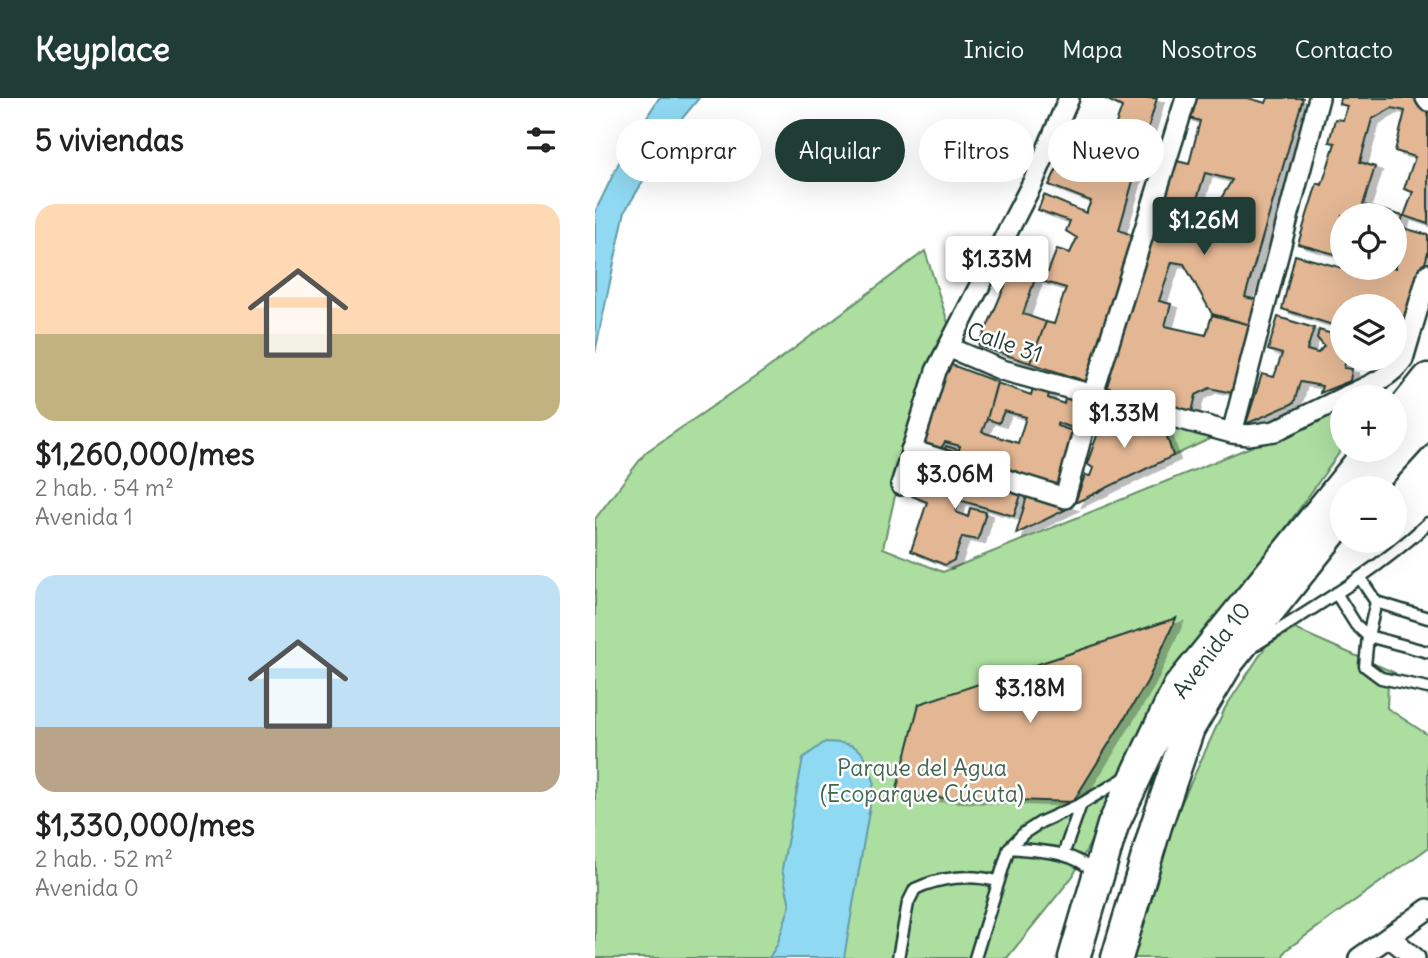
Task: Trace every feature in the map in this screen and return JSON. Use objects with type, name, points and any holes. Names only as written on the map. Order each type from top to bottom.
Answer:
[{"type":"main road","points":[[1373,476],[1428,379]]},
{"type":"main road","name":"Avenida 10","points":[[1117,958],[1156,826],[1189,728],[1233,643],[1361,462]]},
{"type":"main road","name":"Avenida 10","points":[[1075,958],[1113,825],[1178,688],[1233,643],[1330,533]]},
{"type":"street","points":[[901,485],[936,371],[1033,182],[1069,98]]},
{"type":"street","points":[[911,450],[1065,498],[1093,394],[1186,98]]},
{"type":"street","points":[[1319,98],[1241,434],[1275,431],[1330,404]]},
{"type":"street","points":[[1370,385],[1386,377],[1403,359],[1428,274]]},
{"type":"street","name":"Calle 31","points":[[948,348],[1002,370],[1241,434]]},
{"type":"street","points":[[1359,958],[1428,909]]},
{"type":"street","points":[[1389,936],[1415,958]]},
{"type":"lane","points":[[1233,643],[1336,593],[1360,578],[1428,523]]},
{"type":"lane","points":[[1360,578],[1376,602],[1428,618]]},
{"type":"lane","points":[[1336,593],[1356,625],[1368,636],[1428,652]]},
{"type":"lane","points":[[1376,602],[1368,636],[1365,666],[1381,678],[1428,688]]},
{"type":"lane","points":[[975,958],[1009,848],[1024,833],[1041,822],[1081,804],[1139,770]]},
{"type":"lane","points":[[1063,855],[1081,804]]},
{"type":"lane","points":[[1009,848],[1063,855],[1082,862],[1098,876]]},
{"type":"lane","points":[[898,958],[908,903],[915,889],[931,881],[965,877],[997,881]]},
{"type":"green space","name":"Parque del Agua (Ecoparque Cúcuta)","points":[[925,251],[950,329],[907,444],[883,548],[943,572],[1330,415],[1330,462],[1333,462],[1168,693],[1073,876],[1007,958],[595,958],[595,519],[646,452],[764,371]]},
{"type":"green space","points":[[1163,424],[1223,433],[1173,456]]},
{"type":"green space","points":[[1295,629],[1395,673],[1388,684],[1387,708],[1428,735],[1428,848],[1286,950],[1282,958],[1122,958],[1147,878],[1225,708],[1266,646]]},
{"type":"water","points":[[659,98],[699,98],[682,119],[645,119]]},
{"type":"water","points":[[616,169],[616,182],[643,182],[625,211],[595,353],[595,212]]},
{"type":"water","points":[[825,742],[846,744],[859,750],[864,755],[874,782],[844,958],[769,958],[777,945],[790,905],[782,869],[803,758]]},
{"type":"building","points":[[1104,98],[1157,98],[1151,119],[1118,119],[1122,107]]},
{"type":"building","points":[[1193,98],[1248,98],[1266,103],[1268,98],[1303,98],[1245,297],[1257,300],[1251,325],[1232,393],[1210,388],[1196,395],[1191,417],[1099,389],[1158,208],[1208,220],[1232,180],[1205,173],[1196,202],[1163,195],[1173,160],[1189,164],[1200,121],[1187,117]],"holes":[[[1172,262],[1184,264],[1212,314],[1251,325],[1212,315],[1206,335],[1165,326],[1171,304],[1159,301]]]},
{"type":"building","points":[[1340,98],[1418,98],[1428,112],[1428,224],[1407,217],[1407,208],[1413,192],[1404,189],[1415,157],[1395,151],[1405,111],[1392,108],[1372,119],[1360,162],[1375,167],[1364,203],[1330,203],[1330,253],[1298,244],[1317,183],[1322,185],[1335,143],[1329,142],[1335,119],[1343,120],[1347,106],[1339,104]]},
{"type":"building","points":[[1050,182],[1133,182],[1119,230],[1139,238],[1094,384],[979,346],[1015,262],[1048,272],[1057,249],[1070,253],[1077,238],[1066,231],[1070,221],[1038,210],[1044,195],[1086,213],[1091,201],[1049,185]],"holes":[[[1035,279],[1066,288],[1054,324],[1023,314]]]},
{"type":"building","points":[[1407,229],[1428,235],[1428,252],[1407,329],[1407,294],[1330,294],[1330,324],[1282,309],[1295,255],[1330,265],[1330,280],[1407,280]]},
{"type":"building","points":[[1278,317],[1314,328],[1307,350],[1318,353],[1324,346],[1317,338],[1319,330],[1330,333],[1330,371],[1352,371],[1350,381],[1330,385],[1330,389],[1320,393],[1322,386],[1300,382],[1294,403],[1246,424],[1262,374],[1274,377],[1282,354],[1268,350]]},
{"type":"building","points":[[944,362],[997,382],[987,419],[997,383],[1031,395],[1033,388],[1049,393],[1048,398],[1064,404],[1065,398],[1085,401],[1077,429],[1057,423],[1057,426],[1076,432],[1063,488],[944,451],[946,446],[959,450],[960,446],[945,442],[940,450],[917,443]],"holes":[[[1004,411],[1026,417],[1018,443],[982,432],[987,419],[999,423]]]},
{"type":"building","points":[[1107,403],[1163,424],[1173,456],[1075,503],[1085,475],[1090,476],[1093,468],[1087,464],[1100,427],[1120,433],[1121,428],[1100,419]]},
{"type":"building","points":[[942,465],[1021,495],[1014,516],[959,500],[956,512],[968,517],[970,508],[986,512],[978,540],[962,537],[954,560],[945,565],[911,551],[927,502],[912,496],[923,467],[940,472]]},
{"type":"building","points":[[1028,493],[1071,507],[1016,534]]},
{"type":"building","points":[[1176,618],[1147,682],[1073,802],[895,796],[919,704]]}]
